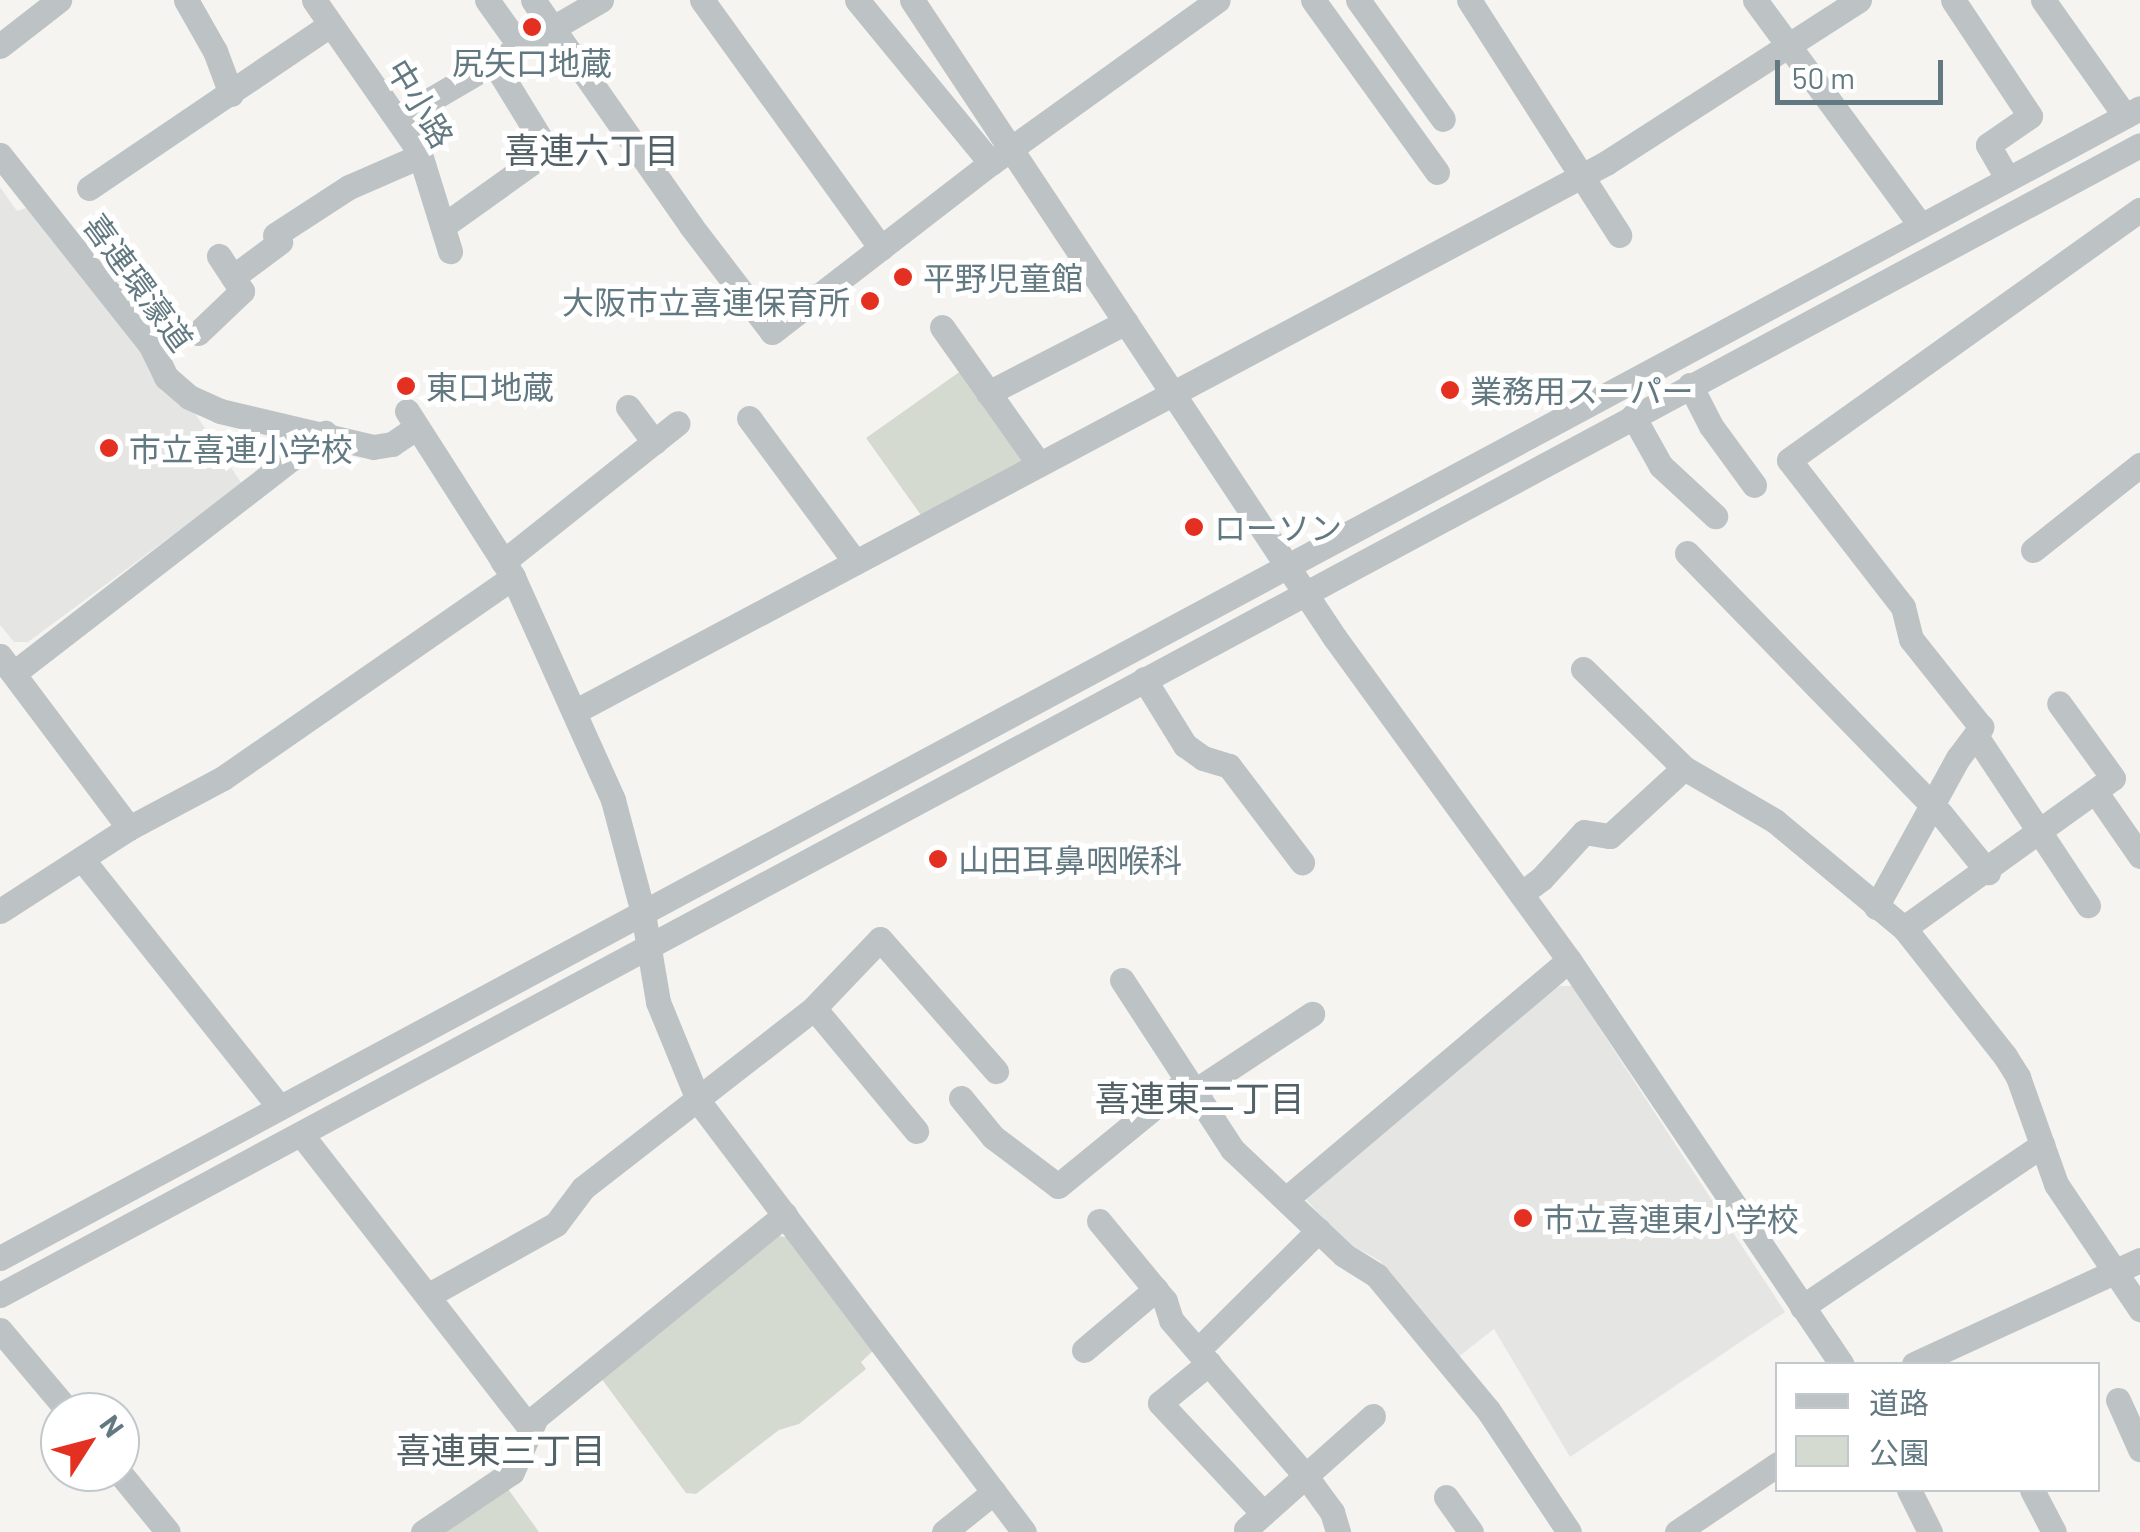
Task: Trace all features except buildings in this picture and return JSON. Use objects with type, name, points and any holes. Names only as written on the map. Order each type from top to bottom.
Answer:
[{"type":"street","points":[[0,46],[59,0]]},
{"type":"street","points":[[186,0],[215,51],[231,94]]},
{"type":"street","name":"中小路","points":[[314,0],[399,118],[420,156],[450,252]]},
{"type":"street","points":[[486,0],[519,45]]},
{"type":"street","points":[[533,0],[772,332],[1002,156],[1218,0]]},
{"type":"street","points":[[399,118],[601,0]]},
{"type":"street","points":[[702,0],[881,248]]},
{"type":"street","points":[[858,0],[1002,156],[1126,322],[1430,772],[1570,960],[1840,1362]]},
{"type":"street","points":[[912,0],[1002,156]]},
{"type":"street","points":[[1313,0],[1437,172]]},
{"type":"street","points":[[1358,0],[1444,119]]},
{"type":"street","points":[[1469,0],[1619,235]]},
{"type":"street","points":[[1755,0],[1921,226]]},
{"type":"street","points":[[574,712],[1582,174],[1859,0]]},
{"type":"street","points":[[1953,0],[2030,116],[1988,145],[2008,179]]},
{"type":"street","points":[[0,1258],[278,1105],[1291,566],[2132,112],[2043,0]]},
{"type":"street","points":[[89,188],[330,24]]},
{"type":"street","points":[[443,226],[548,151],[494,63]]},
{"type":"street","points":[[0,1295],[2140,146]]},
{"type":"street","name":"喜連環濠道","points":[[0,155],[150,344],[166,377],[190,397],[220,412],[374,447],[392,444],[416,425],[508,569]]},
{"type":"street","points":[[198,333],[242,292],[226,267],[278,238],[349,187],[420,156]]},
{"type":"street","points":[[1876,908],[1931,805],[1981,727],[1911,639],[1903,608],[1789,460],[1923,369],[2140,210]]},
{"type":"street","points":[[1881,247],[1892,279]]},
{"type":"street","points":[[988,393],[1126,322]]},
{"type":"street","points":[[942,328],[1039,464]]},
{"type":"street","points":[[1690,386],[1711,426],[1754,486]]},
{"type":"street","points":[[628,407],[654,442]]},
{"type":"street","points":[[1633,416],[1661,466],[1714,516]]},
{"type":"street","points":[[750,418],[855,562]]},
{"type":"street","points":[[0,911],[129,828],[223,778],[508,569],[678,424]]},
{"type":"street","points":[[129,828],[7,664],[325,433]]},
{"type":"street","points":[[2033,550],[2140,465]]},
{"type":"street","points":[[1687,553],[1931,805],[1988,872]]},
{"type":"street","points":[[508,569],[613,800],[643,913],[658,1002],[699,1102],[1024,1532]]},
{"type":"street","points":[[1583,669],[1684,768],[1775,821],[1904,928],[2005,1056],[2018,1077],[2056,1184],[2140,1309]]},
{"type":"street","points":[[1144,679],[1184,744],[1203,758],[1229,766],[1302,862]]},
{"type":"street","points":[[1904,928],[1988,872],[2113,778],[2060,703]]},
{"type":"street","points":[[1976,736],[2088,905]]},
{"type":"street","points":[[1520,894],[1542,878],[1584,832],[1610,836],[1684,768]]},
{"type":"street","points":[[2095,792],[2140,856]]},
{"type":"street","points":[[82,859],[278,1105]]},
{"type":"street","points":[[429,1295],[556,1224],[583,1188],[699,1102],[814,1008],[880,939],[996,1071]]},
{"type":"street","points":[[1286,1199],[1570,960]]},
{"type":"street","points":[[1122,980],[1188,1087],[1232,1149],[1319,1230],[1377,1276],[1488,1410],[1569,1532]]},
{"type":"street","points":[[814,1008],[916,1131]]},
{"type":"street","points":[[961,1098],[993,1138],[1058,1186],[1188,1087],[1312,1014]]},
{"type":"street","points":[[301,1134],[530,1428]]},
{"type":"street","points":[[1802,1306],[2042,1145]]},
{"type":"street","points":[[423,1532],[512,1472],[536,1417],[786,1214]]},
{"type":"street","points":[[1098,1222],[1156,1289],[1172,1320],[1305,1476],[1332,1512],[1338,1532]]},
{"type":"street","points":[[1319,1230],[1160,1404],[1255,1521],[1373,1416]]},
{"type":"street","points":[[1918,1362],[2140,1260]]},
{"type":"street","points":[[1084,1350],[1156,1289]]},
{"type":"street","points":[[0,1330],[52,1392]]},
{"type":"street","points":[[2118,1400],[2140,1449]]},
{"type":"street","points":[[1677,1532],[1775,1466]]},
{"type":"street","points":[[136,1492],[168,1532]]},
{"type":"street","points":[[944,1532],[994,1492]]},
{"type":"street","points":[[1909,1492],[1930,1532]]},
{"type":"street","points":[[2033,1492],[2054,1532]]},
{"type":"street","points":[[1446,1497],[1471,1532]]},
{"type":"shaded area","name":"市立喜連小学校","points":[[0,187],[17,211],[29,207],[138,339],[150,373],[194,412],[242,484],[28,642],[14,642],[0,625]]},
{"type":"shaded area","name":"市立喜連東小学校","points":[[1557,986],[1572,986],[1785,1312],[1570,1457],[1494,1329],[1457,1358],[1380,1261],[1342,1240],[1302,1195]]},
{"type":"green space","points":[[965,368],[1028,461],[923,518],[866,438]]},
{"type":"green space","points":[[779,1236],[791,1238],[875,1349],[861,1362],[866,1369],[799,1424],[779,1430],[696,1494],[686,1493],[601,1378]]},
{"type":"green space","points":[[508,1489],[539,1532],[442,1532]]},
{"type":"place","name":"尻矢口地蔵","points":[[532,27]]},
{"type":"place","name":"平野児童館","points":[[903,277]]},
{"type":"place","name":"大阪市立喜連保育所","points":[[870,301]]},
{"type":"place","name":"東口地蔵","points":[[406,386]]},
{"type":"place","name":"業務用スーパー","points":[[1450,390]]},
{"type":"place","name":"市立喜連小学校","points":[[109,448]]},
{"type":"place","name":"ローソン","points":[[1194,527]]},
{"type":"place","name":"山田耳鼻咽喉科","points":[[938,859]]},
{"type":"place","name":"市立喜連東小学校","points":[[1523,1218]]},
{"type":"district","name":"喜連六丁目","points":[[592,149]]},
{"type":"district","name":"喜連東二丁目","points":[[1200,1097]]},
{"type":"district","name":"喜連東三丁目","points":[[501,1449]]}]
